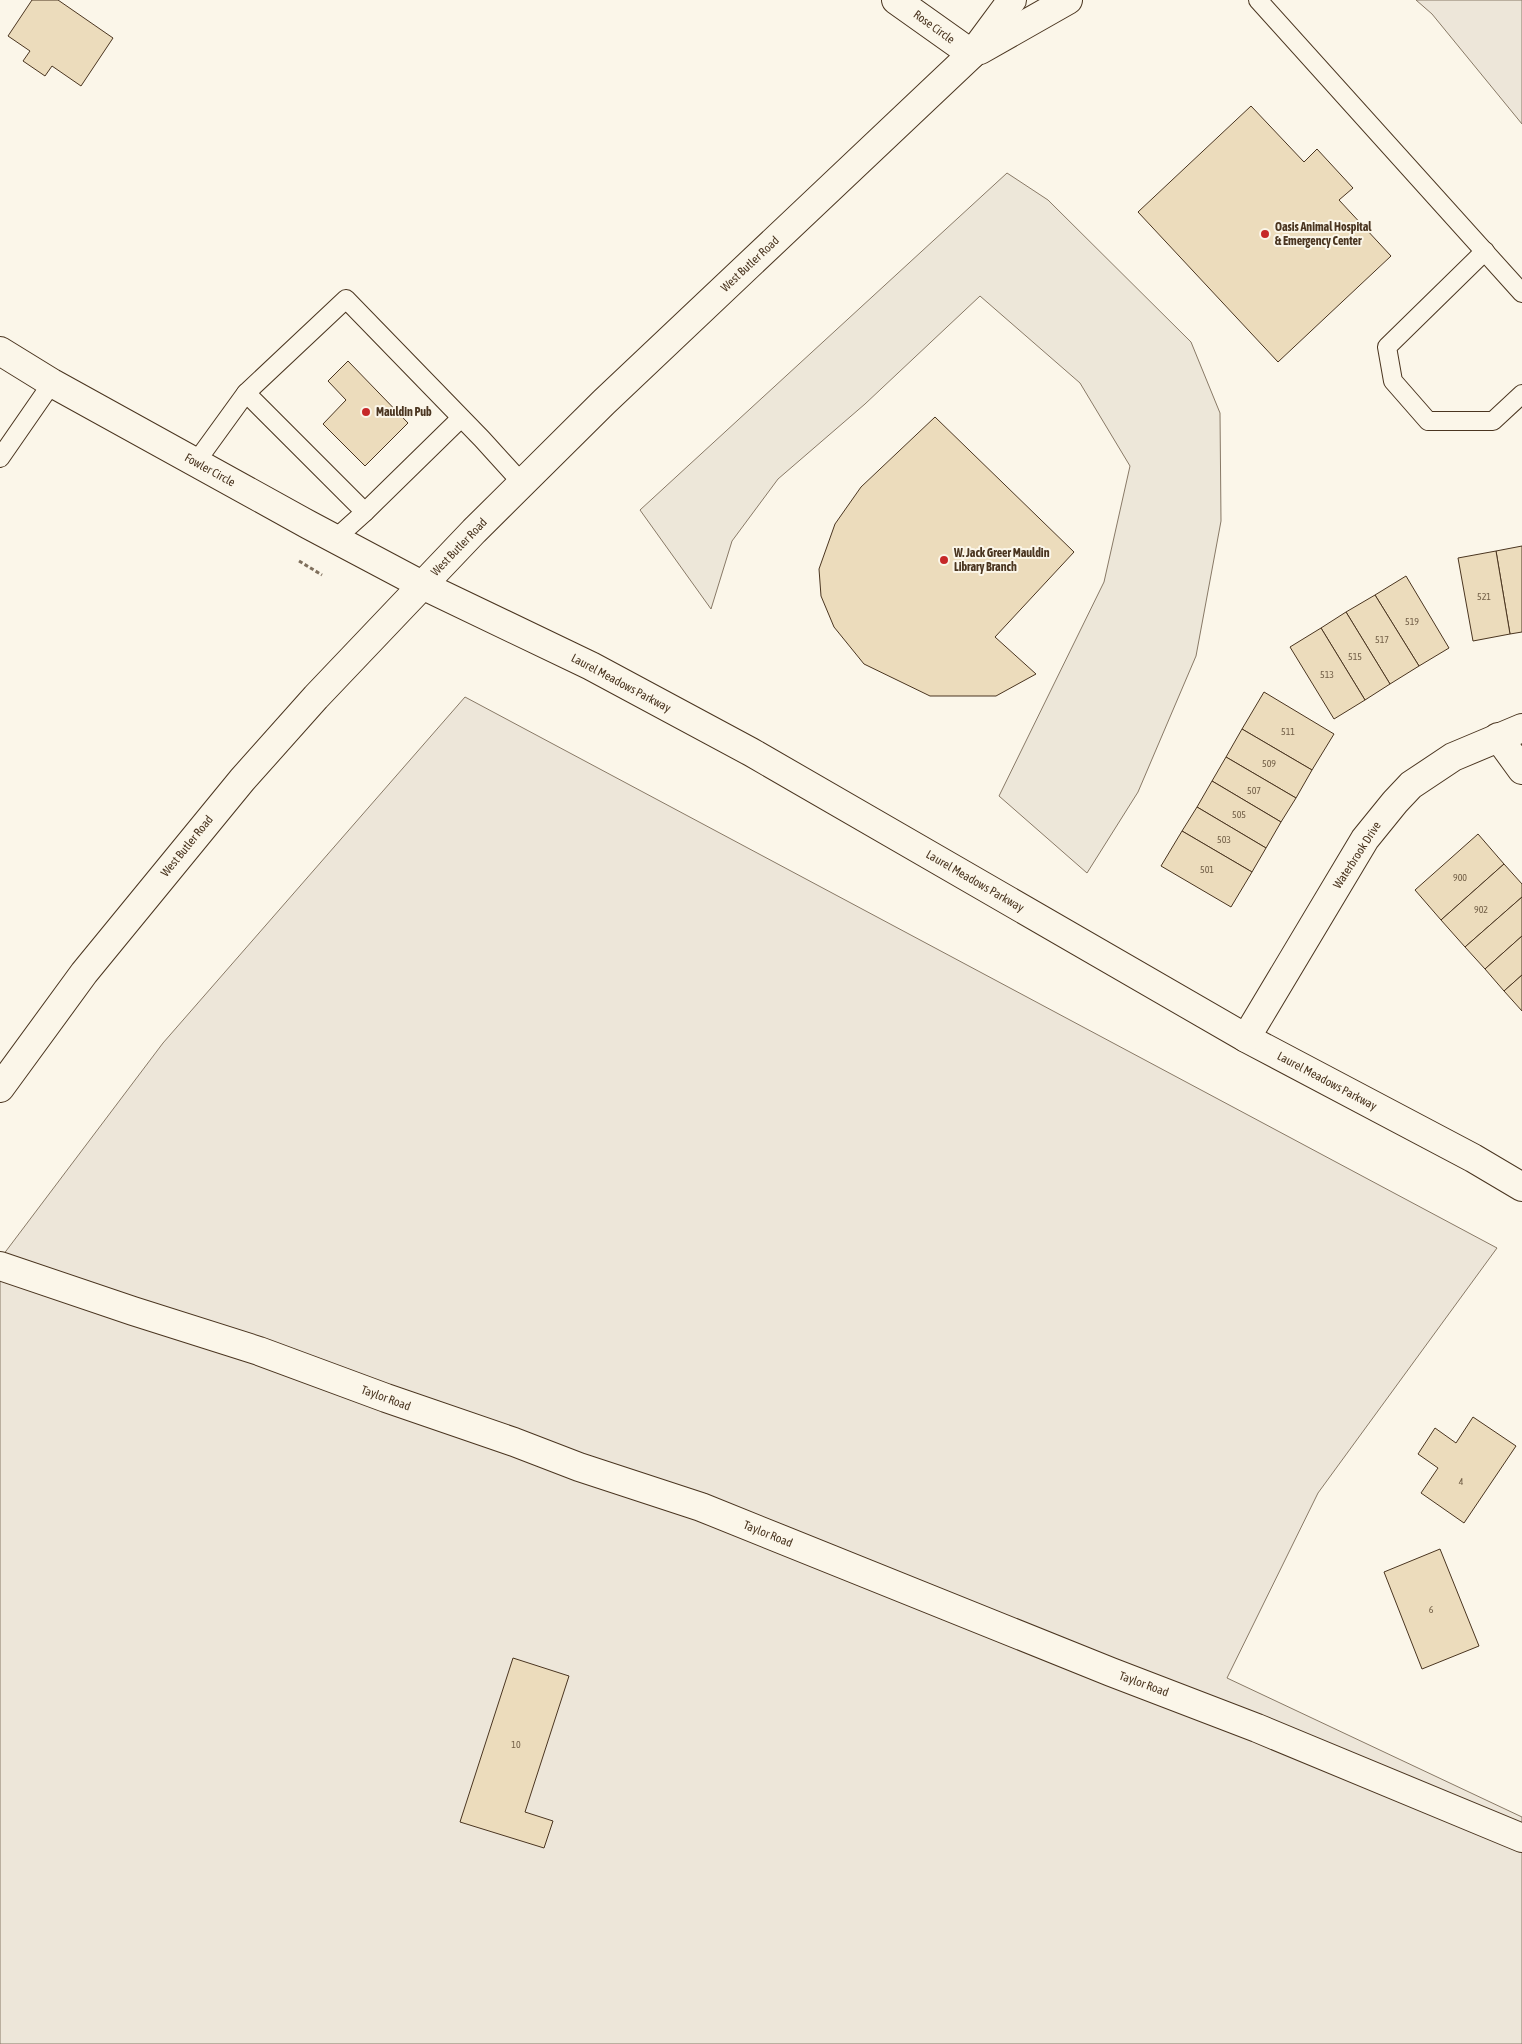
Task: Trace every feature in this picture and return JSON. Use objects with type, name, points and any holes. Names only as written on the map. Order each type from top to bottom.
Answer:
[{"type":"street","name":"Rose Circle","points":[[896,0],[972,54]]},
{"type":"street","name":"West Butler Road","points":[[0,1088],[84,973],[242,780],[316,697],[422,585],[611,395],[972,54],[1012,0]]},
{"type":"street","name":"West Butler Road","points":[[972,54],[1068,0]]},
{"type":"street","name":"Fowler Circle","points":[[0,351],[52,383],[422,585]]},
{"type":"street","name":"Laurel Meadows Parkway","points":[[422,585],[591,666],[751,752],[1246,1038],[1473,1158],[1522,1187]]},
{"type":"street","name":"Waterbrook Drive","points":[[1246,1038],[1365,839],[1395,802],[1411,785],[1452,757],[1510,732]]},
{"type":"street","points":[[1510,732],[1522,770]]},
{"type":"street","name":"Taylor Road","points":[[0,1266],[259,1351],[386,1398],[701,1507],[1112,1672],[1257,1728],[1522,1838]]},
{"type":"lane","points":[[1258,0],[1522,293]]},
{"type":"lane","points":[[1485,251],[1387,347],[1393,380],[1428,421],[1493,421],[1522,394]]},
{"type":"lane","points":[[196,462],[246,393],[346,299],[522,483]]},
{"type":"lane","points":[[0,458],[52,383]]},
{"type":"lane","points":[[246,393],[365,512]]},
{"type":"lane","points":[[335,539],[461,418]]},
{"type":"shaded area","points":[[1416,0],[1522,0],[1522,124],[1432,14]]},
{"type":"shaded area","points":[[1007,173],[1048,200],[1191,342],[1220,413],[1221,521],[1196,656],[1138,792],[1087,873],[999,796],[1104,582],[1130,466],[1080,383],[980,296],[865,404],[778,479],[732,541],[711,609],[640,510]]},
{"type":"shaded area","points":[[465,697],[1497,1248],[1318,1493],[1227,1678],[1522,1817],[1522,2044],[0,2044],[0,1259],[163,1043]]},
{"type":"building","points":[[32,0],[58,0],[113,38],[81,86],[52,66],[45,76],[23,61],[30,51],[8,36]]},
{"type":"building","name":"Oasis Animal Hospital & Emergency Center","points":[[1251,106],[1304,162],[1317,149],[1353,188],[1339,200],[1391,256],[1278,362],[1138,212]]},
{"type":"building","name":"Mauldin Pub","points":[[348,361],[408,423],[365,466],[323,424],[346,400],[328,381]]},
{"type":"building","name":"W. Jack Greer Mauldin Library Branch","points":[[935,417],[1074,552],[995,637],[1036,674],[996,696],[930,696],[864,664],[834,627],[821,596],[819,569],[835,524],[861,487]]},
{"type":"building","points":[[1522,546],[1522,632],[1510,634],[1496,551]]},
{"type":"building","points":[[1496,551],[1510,634],[1473,641],[1458,558]]},
{"type":"building","points":[[1406,576],[1449,648],[1419,666],[1375,595]]},
{"type":"building","points":[[1375,595],[1419,666],[1390,684],[1346,612]]},
{"type":"building","points":[[1346,612],[1390,684],[1365,700],[1321,628]]},
{"type":"building","points":[[1321,628],[1365,700],[1334,719],[1290,647]]},
{"type":"building","points":[[1264,692],[1334,734],[1312,770],[1242,729]]},
{"type":"building","points":[[1242,729],[1312,770],[1296,798],[1226,757]]},
{"type":"building","points":[[1226,757],[1296,798],[1281,822],[1212,781]]},
{"type":"building","points":[[1212,781],[1281,822],[1266,848],[1197,807]]},
{"type":"building","points":[[1197,807],[1266,848],[1252,872],[1182,831]]},
{"type":"building","points":[[1182,831],[1252,872],[1231,907],[1161,866]]},
{"type":"building","points":[[1478,834],[1504,864],[1441,920],[1415,890]]},
{"type":"building","points":[[1504,864],[1522,884],[1522,897],[1465,947],[1441,920]]},
{"type":"building","points":[[1522,897],[1522,936],[1485,969],[1465,947]]},
{"type":"building","points":[[1522,936],[1522,975],[1504,991],[1485,969]]},
{"type":"building","points":[[1522,975],[1522,1011],[1504,991]]},
{"type":"building","points":[[1473,1417],[1516,1446],[1464,1523],[1421,1493],[1438,1468],[1418,1454],[1435,1428],[1456,1443]]},
{"type":"building","points":[[1440,1549],[1479,1646],[1422,1669],[1384,1572]]},
{"type":"building","points":[[513,1658],[569,1676],[525,1812],[553,1821],[544,1848],[460,1822]]},
{"type":"place","name":"Oasis Animal Hospital & Emergency Center","points":[[1265,234]]},
{"type":"place","name":"Mauldin Pub","points":[[366,412]]},
{"type":"place","name":"W. Jack Greer Mauldin Library Branch","points":[[944,560]]}]
